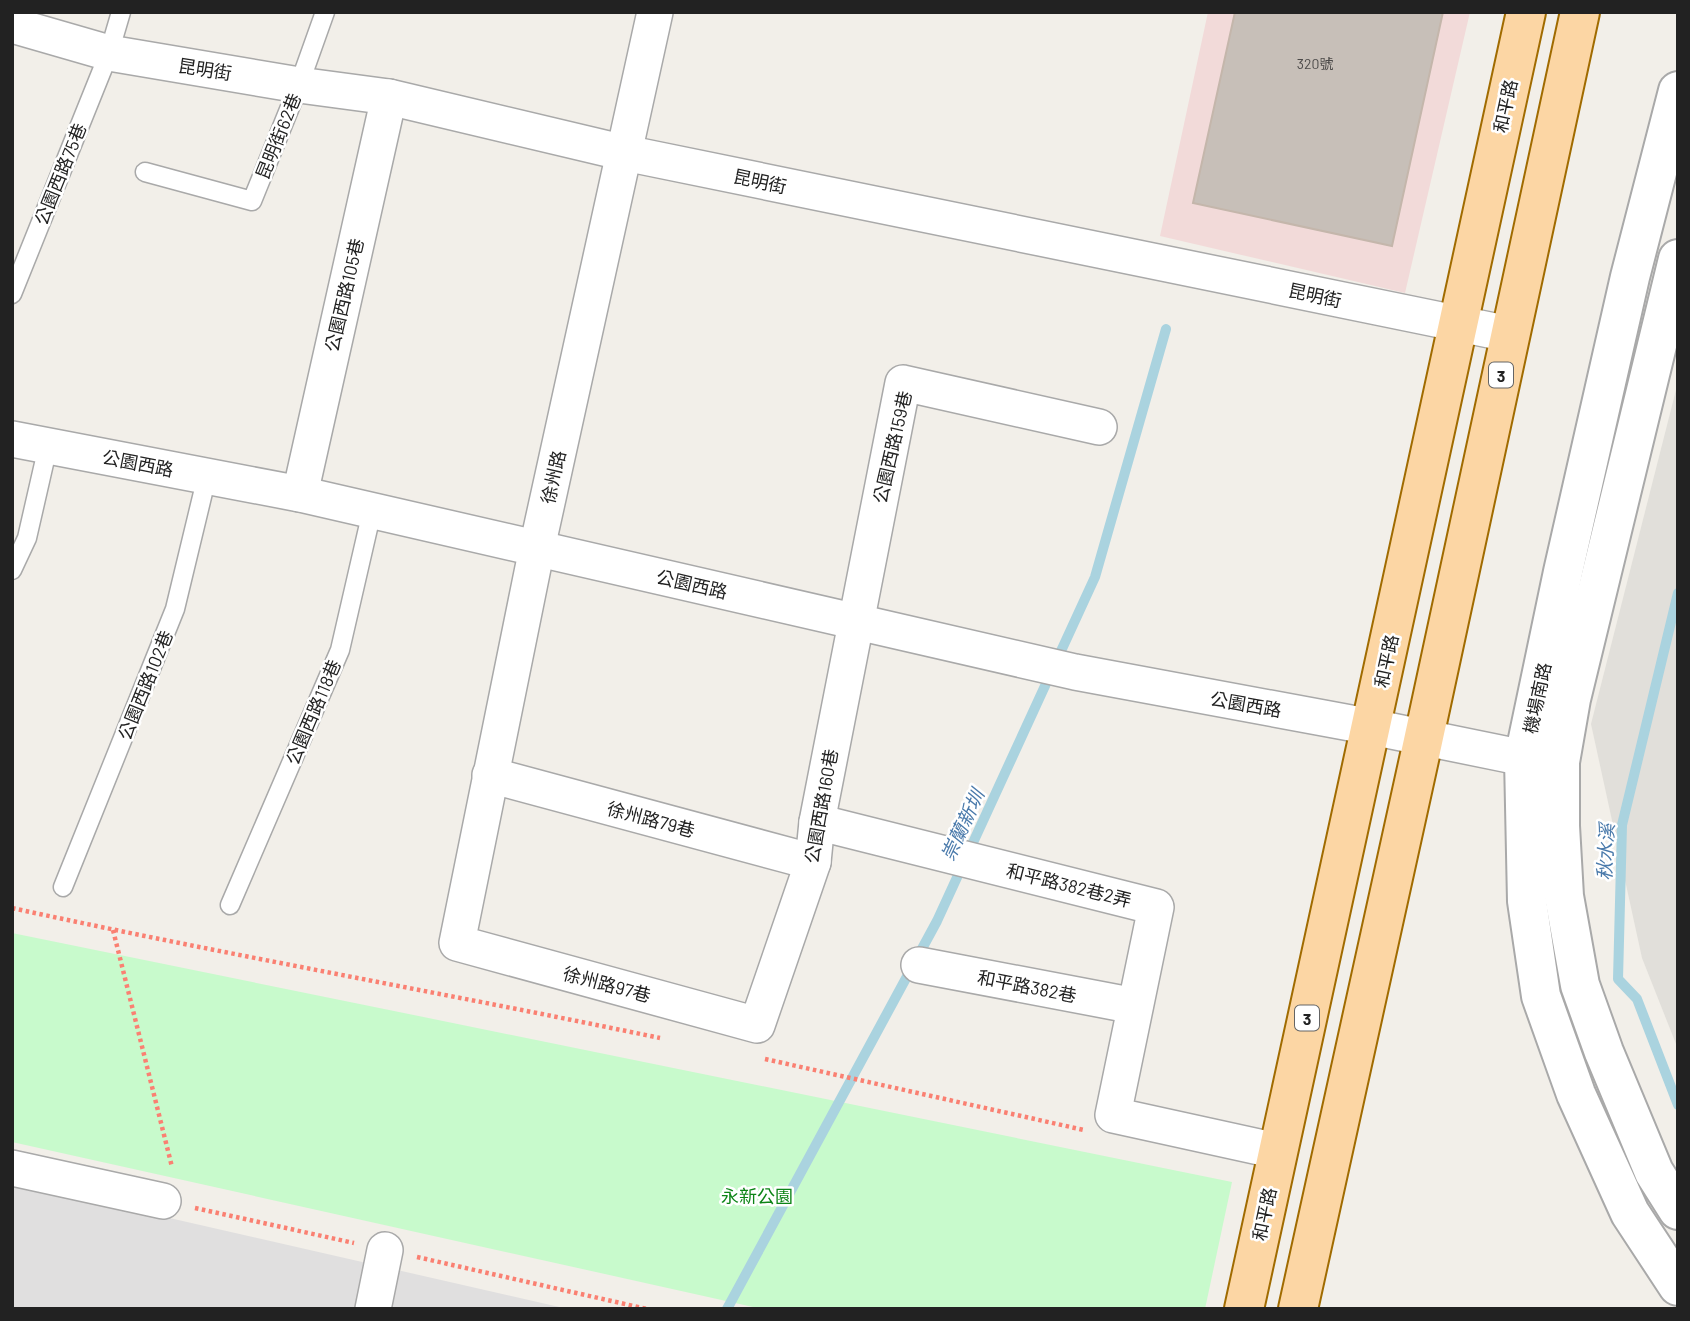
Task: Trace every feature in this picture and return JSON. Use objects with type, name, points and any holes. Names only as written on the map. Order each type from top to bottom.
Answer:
[{"type":"main road","name":"和平路","points":[[1244,1309],[1526,12]]},
{"type":"main road","name":"3","points":[[1298,1309],[1425,738],[1575,13]]},
{"type":"street","name":"徐州路","points":[[457,943],[537,548],[655,12]]},
{"type":"street","name":"昆明街","points":[[12,25],[109,53],[299,85],[389,97],[625,153],[1509,334]]},
{"type":"street","name":"機場南路","points":[[1678,91],[1618,331],[1563,572],[1527,901],[1541,996],[1576,1094],[1630,1213],[1678,1286]]},
{"type":"street","name":"公園西路105巷","points":[[300,494],[389,97]]},
{"type":"street","name":"機場南路","points":[[1678,259],[1571,699],[1542,760],[1580,985],[1604,1052],[1654,1172],[1678,1210]]},
{"type":"street","name":"公園西路159巷","points":[[855,622],[903,383],[1099,427]]},
{"type":"street","name":"公園西路","points":[[12,439],[300,494],[1075,672],[1542,760]]},
{"type":"street","name":"公園西路160巷","points":[[759,1042],[813,862],[817,821],[855,622]]},
{"type":"street","name":"徐州路79巷","points":[[490,775],[813,862]]},
{"type":"street","name":"和平路382巷2弄","points":[[817,821],[1156,907],[1135,1006]]},
{"type":"street","name":"徐州路97巷","points":[[457,943],[759,1042]]},
{"type":"street","name":"和平路382巷","points":[[919,965],[1135,1006]]},
{"type":"street","points":[[1135,1006],[1099,1122],[1277,1151]]},
{"type":"street","points":[[12,1168],[169,1190]]},
{"type":"street","points":[[373,1309],[385,1250]]},
{"type":"lane","name":"公園西路75巷","points":[[12,294],[109,53],[121,12]]},
{"type":"lane","points":[[299,85],[325,12]]},
{"type":"lane","name":"昆明街62巷","points":[[145,172],[252,201],[299,85]]},
{"type":"lane","points":[[12,570],[27,538],[48,446]]},
{"type":"lane","name":"公園西路102巷","points":[[63,887],[175,609],[207,477]]},
{"type":"lane","name":"公園西路118巷","points":[[230,905],[340,650],[372,511]]},
{"type":"path","points":[[12,908],[666,1039]]},
{"type":"path","points":[[113,930],[169,1190]]},
{"type":"path","points":[[759,1042],[829,1072],[869,1082],[1099,1122]]},
{"type":"shaded area","points":[[1208,12],[1470,12],[1405,293],[1160,236]]},
{"type":"shaded area","points":[[1678,382],[1678,1049],[1642,958],[1591,724]]},
{"type":"shaded area","points":[[12,1182],[568,1309],[12,1309]]},
{"type":"green space","name":"永新公園","points":[[12,933],[1232,1182],[1205,1309],[762,1309],[12,1142]]},
{"type":"building","points":[[1235,12],[1443,12],[1392,246],[1193,203]]},
{"type":"waterway","name":"崇蘭新圳","points":[[727,1309],[937,921],[1095,577],[1166,329]]},
{"type":"waterway","name":"秋水溪","points":[[1678,593],[1622,825],[1618,979],[1637,999],[1678,1105]]}]
